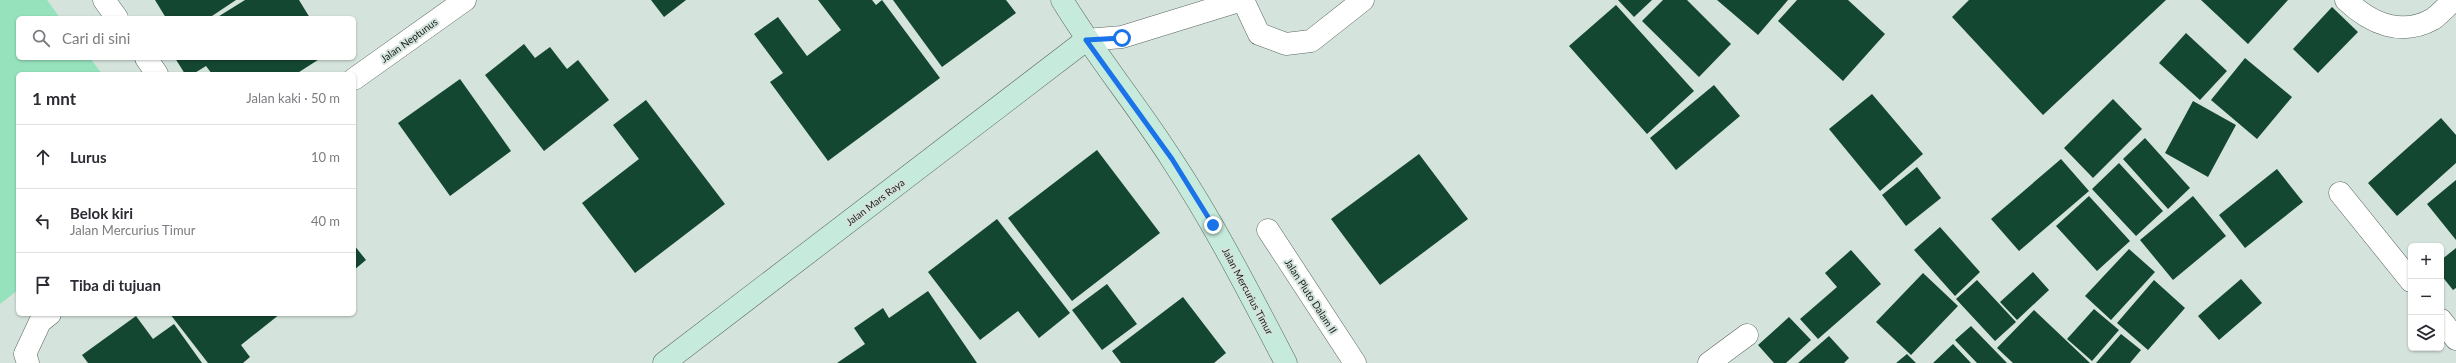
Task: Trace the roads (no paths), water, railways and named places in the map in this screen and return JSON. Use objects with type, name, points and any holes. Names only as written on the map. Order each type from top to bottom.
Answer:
[{"type":"street","points":[[104,0],[116,16]]},
{"type":"street","name":"Jalan Neptunus","points":[[356,78],[465,0]]},
{"type":"street","name":"Jalan Mercurius Timur","points":[[1062,0],[1086,40],[1172,159],[1213,225],[1286,363]]},
{"type":"street","points":[[1086,40],[1122,38],[1243,0],[1259,34],[1286,44],[1311,41],[1363,0]]},
{"type":"street","points":[[2353,7],[2383,25],[2410,29],[2433,19],[2454,0]]},
{"type":"street","name":"Jalan Mars Raya","points":[[664,363],[1086,40]]},
{"type":"street","points":[[147,60],[156,72]]},
{"type":"street","points":[[2340,194],[2409,279]]},
{"type":"street","name":"Jalan Pluto Dalam II","points":[[1268,230],[1355,363]]},
{"type":"street","points":[[28,363],[25,354],[40,322],[48,316]]},
{"type":"street","points":[[2444,324],[2456,339]]},
{"type":"street","points":[[1709,363],[1747,335]]}]
